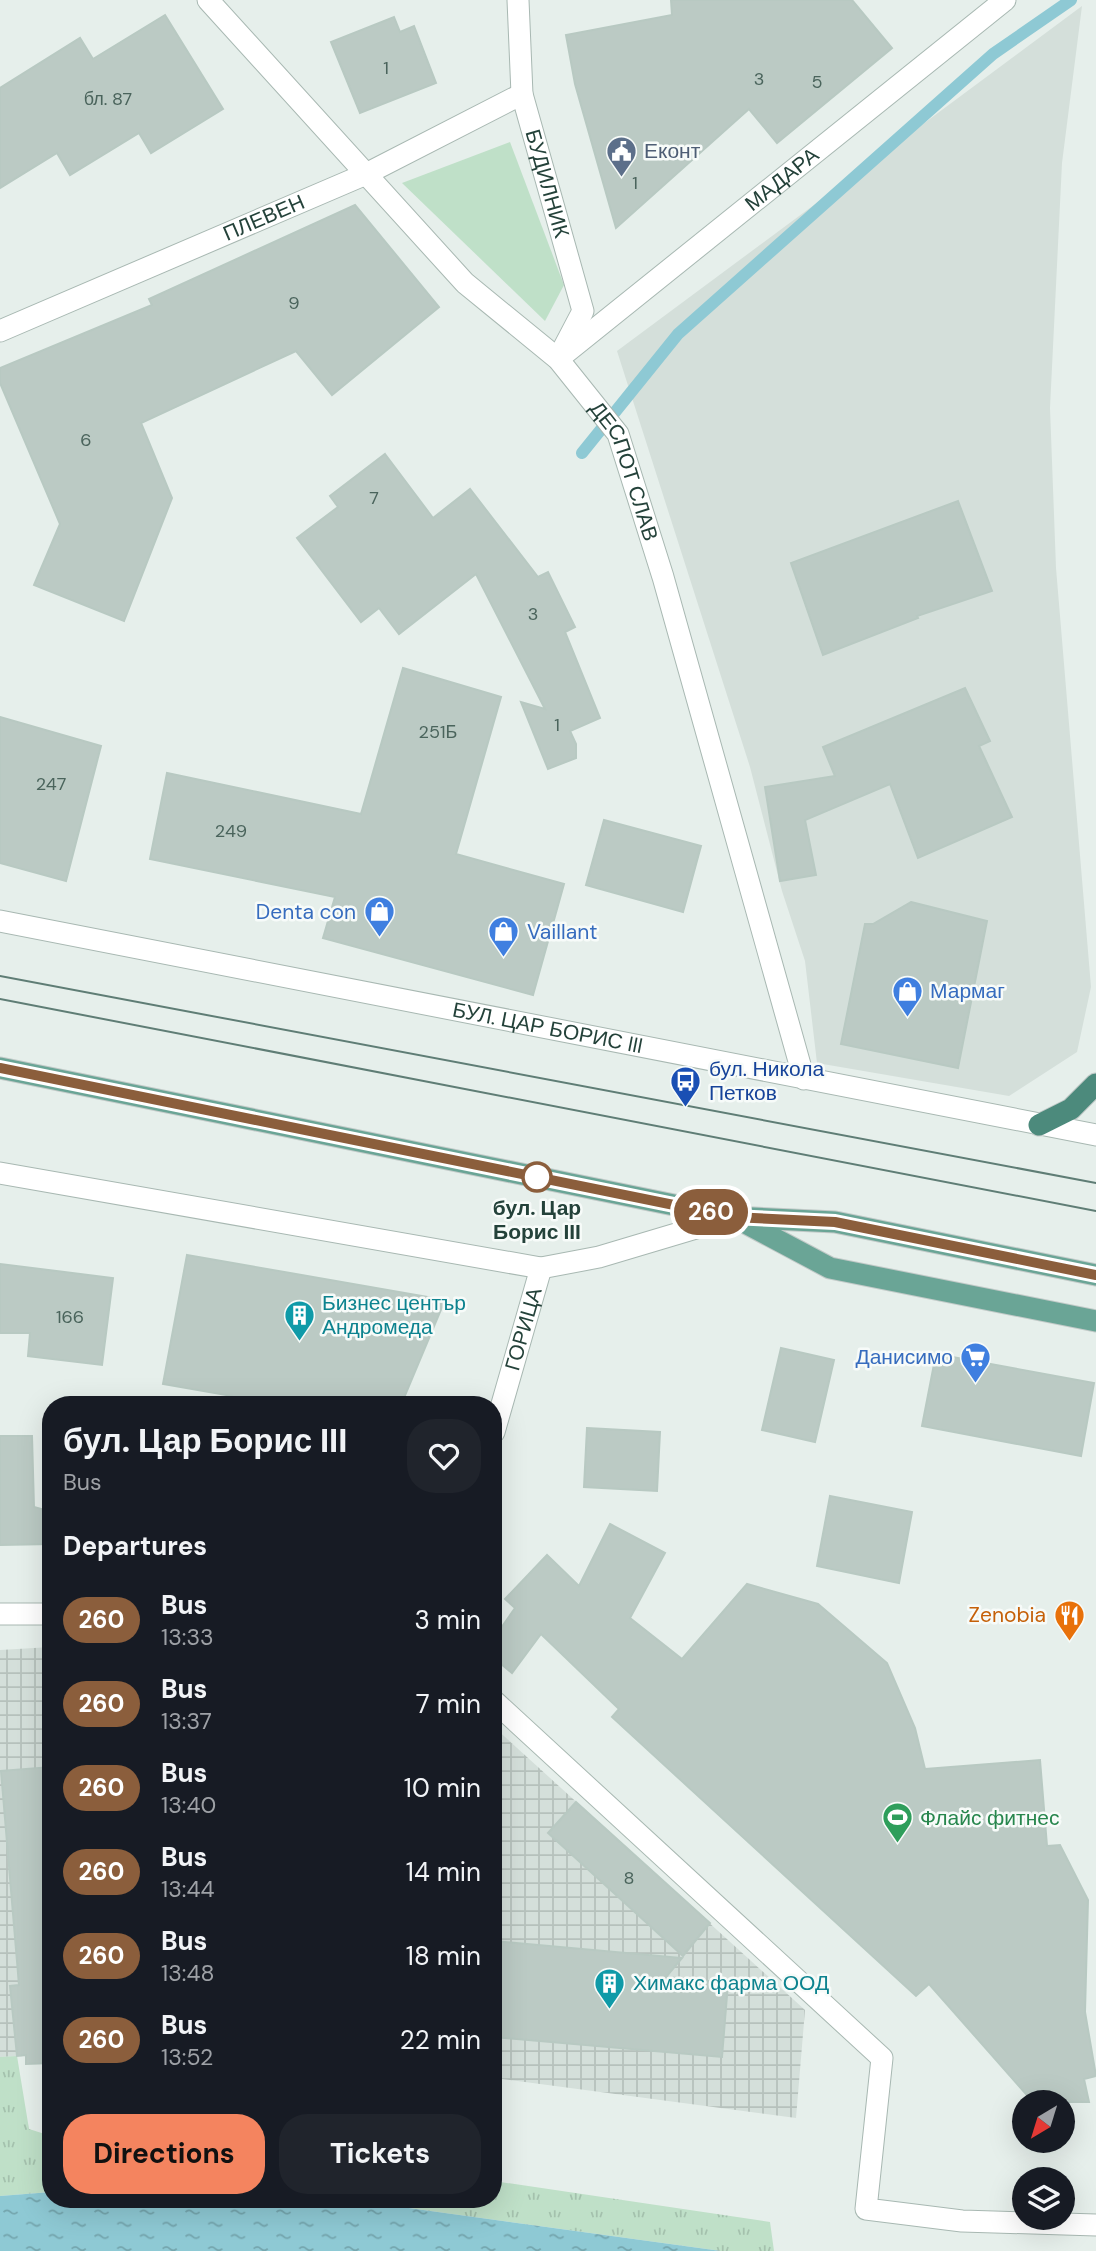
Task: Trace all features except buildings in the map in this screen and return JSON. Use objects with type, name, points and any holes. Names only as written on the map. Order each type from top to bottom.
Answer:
[{"type":"highway","points":[[1038,1125],[1072,1110],[1096,1084]]},
{"type":"main road","points":[[0,1068],[733,1217],[835,1222],[1096,1275]]},
{"type":"main road","points":[[733,1217],[830,1268],[1096,1321]]},
{"type":"street","name":"ДЕСПОТ СЛАВ","points":[[208,0],[466,284],[558,359],[618,434],[663,577],[804,1079]]},
{"type":"street","name":"БУДИЛНИК","points":[[518,0],[522,94],[583,311],[558,359]]},
{"type":"street","name":"МАДАРА","points":[[558,359],[1005,0]]},
{"type":"street","name":"ПЛЕВЕН","points":[[0,331],[366,174],[522,94]]},
{"type":"street","name":"БУЛ. ЦАР БОРИС III","points":[[0,920],[1096,1135]]},
{"type":"street","points":[[0,1173],[541,1268],[599,1257],[733,1217]]},
{"type":"street","name":"ГОРИЦА","points":[[502,1404],[541,1268]]},
{"type":"street","points":[[0,1614],[42,1614]]},
{"type":"street","points":[[502,1708],[882,2059],[866,2209],[962,2221],[1096,2225]]},
{"type":"shaded area","points":[[1082,6],[1062,163],[1050,408],[1056,568],[1091,987],[1077,1052],[1009,1096],[817,1063],[805,961],[782,891],[750,767],[617,351]]},
{"type":"shaded area","points":[[42,1648],[42,2055],[0,2057],[0,1650]]},
{"type":"shaded area","points":[[502,1734],[805,2010],[796,2118],[502,2079]]},
{"type":"green space","points":[[510,142],[564,285],[545,321],[402,183]]},
{"type":"green space","points":[[17,2056],[29,2129],[42,2133],[42,2193],[0,2196],[0,2057]]},
{"type":"green space","points":[[502,2182],[770,2222],[774,2251],[721,2251],[409,2208],[502,2208]]},
{"type":"water","points":[[42,2193],[42,2208],[409,2208],[721,2251],[0,2251],[0,2196]]},
{"type":"waterway","points":[[582,453],[678,334],[993,54],[1071,0]]},
{"type":"tram line","points":[[0,976],[1096,1183]]},
{"type":"tram line","points":[[0,999],[1096,1211]]},
{"type":"bus line","name":"260","points":[[0,1068],[733,1217],[835,1222],[1096,1275]]},
{"type":"place","name":"Еконт","points":[[621,178]]},
{"type":"place","name":"Denta con","points":[[379,939]]},
{"type":"place","name":"Vaillant","points":[[504,959]]},
{"type":"place","name":"Мармаг","points":[[907,1018]]},
{"type":"place","name":"бул. Никола Петков","points":[[686,1108]]},
{"type":"place","name":"бул. Цар Борис ІІІ","points":[[537,1177]]},
{"type":"place","name":"Бизнес център Андромеда","points":[[299,1342]]},
{"type":"place","name":"Данисимо","points":[[976,1384]]},
{"type":"place","name":"Zenobia","points":[[1069,1642]]},
{"type":"place","name":"Флайс фитнес","points":[[897,1845]]},
{"type":"place","name":"Химакс фарма ООД","points":[[610,2010]]}]
